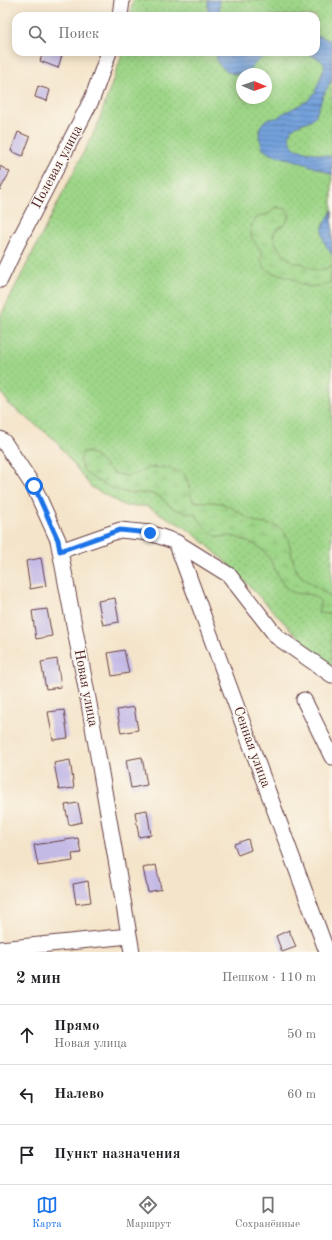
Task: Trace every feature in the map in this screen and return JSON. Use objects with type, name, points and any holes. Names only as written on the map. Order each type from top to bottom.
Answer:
[{"type":"street","points":[[120,12],[122,0]]},
{"type":"street","name":"Полевая улица","points":[[0,280],[92,99],[108,56]]},
{"type":"street","name":"Новая улица","points":[[0,439],[4,442],[34,486],[58,540],[132,952]]},
{"type":"street","points":[[60,551],[120,530],[150,533],[176,542],[229,575],[277,637],[332,676]]},
{"type":"street","name":"Сенная улица","points":[[176,542],[327,952]]},
{"type":"street","points":[[304,700],[332,757]]},
{"type":"street","points":[[0,948],[129,936]]},
{"type":"green space","points":[[133,0],[332,0],[332,670],[292,631],[230,566],[205,543],[186,528],[146,506],[125,506],[91,487],[54,439],[9,404],[0,390],[0,319],[97,126],[122,56],[320,56],[320,12],[131,12]]},
{"type":"green space","points":[[275,207],[286,209],[290,215],[286,223],[274,233],[275,241],[280,250],[283,254],[296,263],[310,268],[321,270],[332,266],[330,282],[325,285],[309,287],[288,276],[272,273],[265,268],[261,261],[262,252],[251,237],[251,227],[254,219],[270,213]]},
{"type":"green space","points":[[83,452],[91,453],[111,471],[125,476],[153,467],[165,468],[180,472],[188,481],[193,501],[221,503],[256,522],[278,527],[287,537],[295,565],[300,575],[329,595],[331,599],[332,614],[319,613],[320,601],[316,597],[309,594],[293,592],[284,586],[269,558],[257,546],[231,536],[220,537],[212,534],[195,514],[175,509],[156,495],[149,493],[125,492],[96,480],[82,467],[81,456]]},
{"type":"water","points":[[208,0],[219,0],[220,12],[208,12]]},
{"type":"water","points":[[320,36],[332,41],[332,79],[323,96],[316,115],[311,120],[296,126],[291,131],[289,137],[292,145],[296,149],[332,157],[332,175],[297,161],[270,154],[263,149],[259,136],[260,127],[267,119],[277,118],[309,100],[315,92],[325,66],[321,61],[312,56],[320,56]]},
{"type":"water","points":[[216,56],[265,56],[251,68],[236,68],[236,74],[225,70],[217,62]]},
{"type":"water","points":[[332,210],[332,255],[324,241],[322,233],[324,224]]},
{"type":"building","points":[[42,56],[62,56],[58,68],[40,61]]},
{"type":"building","points":[[38,86],[50,90],[47,101],[35,97]]},
{"type":"building","points":[[18,132],[30,137],[23,156],[11,151]]},
{"type":"building","points":[[0,166],[10,172],[0,190]]},
{"type":"building","points":[[41,558],[46,586],[30,589],[26,561]]},
{"type":"building","points":[[115,598],[119,622],[103,625],[98,601]]},
{"type":"building","points":[[47,609],[52,636],[36,639],[32,611]]},
{"type":"building","points":[[124,650],[129,673],[112,676],[108,653]]},
{"type":"building","points":[[57,659],[61,687],[46,689],[41,662]]},
{"type":"building","points":[[134,707],[138,730],[121,733],[117,710]]},
{"type":"building","points":[[64,710],[68,738],[53,740],[48,712]]},
{"type":"building","points":[[142,757],[147,785],[131,788],[126,760]]},
{"type":"building","points":[[70,760],[74,788],[59,790],[54,763]]},
{"type":"building","points":[[78,803],[82,822],[69,825],[65,805]]},
{"type":"building","points":[[147,810],[151,835],[139,837],[135,812]]},
{"type":"building","points":[[78,838],[81,853],[72,854],[73,861],[38,866],[34,845]]},
{"type":"building","points":[[248,839],[251,850],[238,855],[234,844]]},
{"type":"building","points":[[156,865],[161,889],[148,892],[143,868]]},
{"type":"building","points":[[88,881],[91,902],[76,904],[73,884]]},
{"type":"building","points":[[289,930],[296,947],[282,952],[276,936]]},
{"type":"route","points":[[34,486],[58,540],[60,551],[120,530],[150,533]]}]
